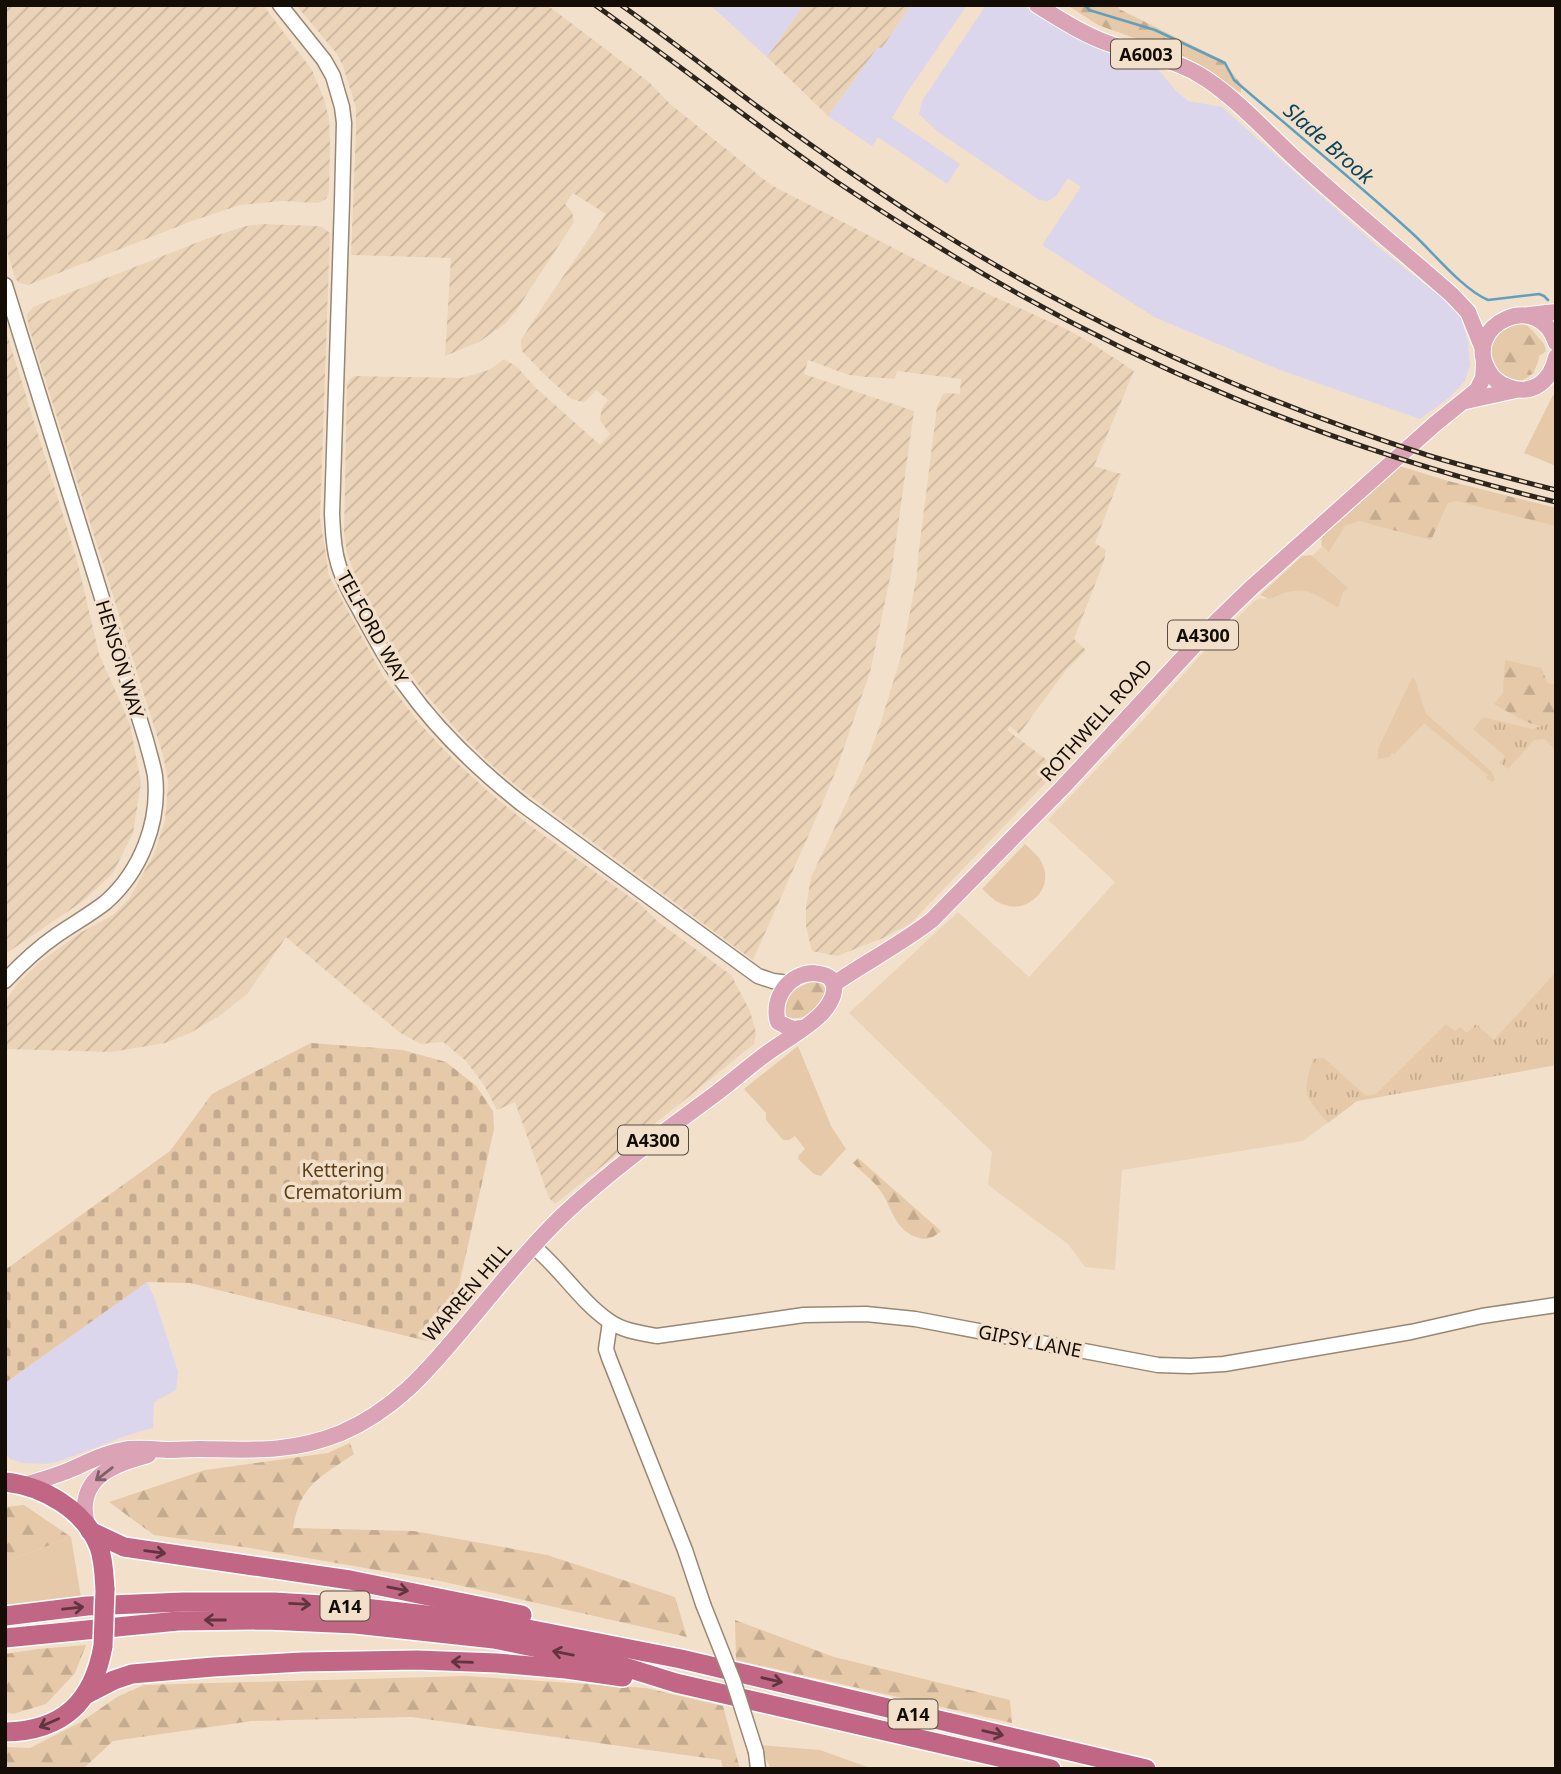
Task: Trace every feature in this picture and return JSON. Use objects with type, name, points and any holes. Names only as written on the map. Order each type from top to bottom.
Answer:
[{"type":"highway","points":[[12,1481],[43,1491],[89,1528],[124,1547],[350,1580],[457,1601],[558,1623],[681,1659]]},
{"type":"highway","points":[[5,1732],[25,1731],[52,1724],[70,1712],[85,1695],[99,1665],[103,1646],[106,1590],[103,1560],[89,1528]]},
{"type":"highway","name":"A14","points":[[5,1616],[87,1606],[274,1602],[356,1607],[497,1623],[681,1659],[1146,1769]]},
{"type":"highway","name":"A14","points":[[5,1638],[178,1620],[266,1620],[355,1624],[494,1639],[615,1664],[676,1683],[1051,1769]]},
{"type":"highway","points":[[85,1695],[132,1674],[302,1662],[417,1660],[497,1663],[676,1683]]},
{"type":"main road","name":"A6003","points":[[1037,5],[1061,21],[1102,41],[1198,74],[1227,95],[1343,202],[1452,295],[1468,312],[1484,356]]},
{"type":"main road","points":[[1468,312],[1493,320],[1556,313]]},
{"type":"main road","points":[[1516,316],[1541,321],[1555,338]]},
{"type":"main road","name":"ROTHWELL ROAD","points":[[828,979],[910,937],[952,901],[1055,796],[1189,649],[1250,589],[1476,390],[1483,378],[1486,338],[1492,327],[1516,316]]},
{"type":"main road","points":[[1484,356],[1490,374],[1499,382],[1508,387],[1526,388],[1541,384],[1549,377],[1556,357]]},
{"type":"main road","name":"ROTHWELL ROAD","points":[[1463,402],[1526,388],[1556,387]]},
{"type":"main road","name":"A4300","points":[[789,983],[803,975],[828,979],[834,995],[822,1014],[802,1028]]},
{"type":"main road","points":[[789,983],[776,1002],[778,1022],[792,1029],[802,1028]]},
{"type":"main road","name":"WARREN HILL","points":[[756,1060],[774,1038],[778,1022]]},
{"type":"main road","name":"WARREN HILL","points":[[12,1481],[51,1477],[109,1453],[145,1448],[275,1450],[317,1441],[362,1423],[384,1410],[422,1376],[562,1216],[606,1177],[756,1060],[802,1028]]},
{"type":"main road","name":"WARREN HILL","points":[[89,1528],[84,1506],[86,1497],[91,1485],[102,1473],[130,1460],[167,1450]]},
{"type":"street","name":"TELFORD WAY","points":[[280,5],[315,46],[333,76],[344,124],[332,514],[334,547],[345,582],[405,685],[440,729],[461,750],[522,804],[758,976],[789,983]]},
{"type":"street","name":"HENSON WAY","points":[[5,285],[146,740],[156,789],[147,841],[140,859],[120,888],[106,902],[47,942],[5,981]]},
{"type":"street","name":"TELFORD WAY","points":[[758,976],[776,1002]]},
{"type":"street","name":"GIPSY LANE","points":[[534,1247],[610,1322],[635,1332],[657,1336],[790,1317],[866,1314],[915,1319],[1158,1365],[1224,1364],[1556,1305]]},
{"type":"street","points":[[610,1322],[606,1349],[733,1680],[756,1752],[758,1769]]},
{"type":"shaded area","points":[[5,5],[263,5],[312,70],[324,99],[329,119],[330,144],[329,192],[326,199],[318,203],[282,201],[240,205],[28,285],[19,283],[15,278],[5,243]]},
{"type":"shaded area","points":[[296,5],[547,5],[649,82],[670,104],[771,185],[946,275],[1066,329],[1134,371],[1094,466],[1121,474],[1095,543],[1106,550],[1104,561],[1074,639],[1086,650],[1066,670],[1019,734],[1010,726],[1007,730],[1059,769],[910,924],[837,956],[812,951],[806,927],[806,907],[811,877],[869,755],[902,653],[917,575],[937,407],[945,393],[960,394],[961,379],[897,371],[895,379],[849,375],[808,360],[804,374],[914,411],[892,569],[870,672],[837,768],[753,960],[494,767],[461,735],[423,691],[394,650],[355,576],[344,533],[347,384],[351,378],[461,378],[489,370],[504,359],[517,367],[537,389],[600,445],[610,434],[600,420],[602,408],[608,400],[596,390],[583,402],[571,399],[522,351],[521,345],[521,340],[545,303],[606,214],[573,193],[565,204],[572,212],[574,222],[516,311],[506,323],[479,342],[445,356],[451,258],[351,255],[356,108],[337,54]]},
{"type":"shaded area","points":[[710,5],[804,5],[767,57]]},
{"type":"shaded area","points":[[804,5],[911,5],[882,48],[878,47],[828,116],[767,57]]},
{"type":"shaded area","points":[[911,5],[967,5],[892,118],[960,164],[947,184],[878,137],[872,146],[828,116],[879,46],[882,48]]},
{"type":"shaded area","points":[[986,5],[1022,5],[1084,42],[1158,69],[1188,101],[1222,107],[1378,247],[1442,298],[1461,318],[1468,342],[1470,365],[1465,381],[1450,397],[1420,419],[1280,370],[1154,317],[1042,245],[1081,187],[1068,178],[1056,196],[1048,201],[1039,200],[938,132],[919,114],[922,101]]},
{"type":"shaded area","points":[[246,226],[315,226],[330,233],[320,518],[329,576],[383,676],[419,723],[491,794],[731,975],[750,1011],[756,1033],[754,1044],[555,1204],[549,1198],[515,1102],[497,1110],[484,1085],[466,1061],[443,1042],[421,1044],[399,1032],[286,937],[248,993],[221,1015],[188,1034],[165,1043],[112,1052],[5,1049],[5,1001],[19,982],[41,961],[80,933],[113,915],[129,899],[154,854],[165,821],[168,780],[163,755],[29,328],[27,314],[33,307],[206,239]]},
{"type":"shaded area","points":[[5,328],[77,560],[99,654],[130,724],[141,783],[133,833],[113,873],[83,901],[5,954]]},
{"type":"shaded area","points":[[1399,466],[1556,508],[1556,1065],[1357,1101],[1303,1141],[1122,1170],[1115,1270],[1085,1267],[1068,1244],[988,1185],[992,1152],[849,1013],[958,912],[1029,977],[1115,882],[1048,820],[1253,602],[1260,598],[1265,599],[1325,544],[1320,539]]},
{"type":"shaded area","points":[[147,1282],[178,1372],[176,1390],[154,1402],[153,1428],[60,1461],[45,1464],[23,1463],[10,1459],[5,1451],[5,1383]]},
{"type":"green space","points":[[1067,5],[1119,5],[1119,9],[1222,60],[1241,84],[1241,93],[1182,55],[1098,25]]},
{"type":"green space","points":[[1519,322],[1532,330],[1540,353],[1537,366],[1530,375],[1521,380],[1510,379],[1498,370],[1491,350],[1495,335],[1499,331]]},
{"type":"green space","points":[[1532,330],[1544,344],[1546,351],[1520,364],[1535,364],[1534,373],[1520,373],[1515,367],[1505,371],[1500,356],[1501,341],[1519,332]]},
{"type":"green space","points":[[1553,395],[1556,395],[1556,466],[1524,453]]},
{"type":"green space","points":[[1399,466],[1556,508],[1556,526],[1457,501],[1448,503],[1431,540],[1359,521],[1345,526],[1329,552],[1321,545],[1323,536]]},
{"type":"green space","points":[[1311,555],[1348,588],[1343,592],[1338,608],[1305,591],[1280,594],[1270,599],[1260,595],[1302,556]]},
{"type":"green space","points":[[1505,660],[1541,668],[1548,683],[1556,685],[1556,726],[1531,724],[1494,704],[1503,693]]},
{"type":"green space","points":[[1412,678],[1426,714],[1492,772],[1495,780],[1492,782],[1486,778],[1488,775],[1424,723],[1394,754],[1392,752],[1389,757],[1378,759],[1378,749]]},
{"type":"green space","points":[[1483,717],[1532,729],[1556,721],[1556,751],[1545,739],[1534,740],[1508,769],[1500,763],[1505,756],[1473,729]]},
{"type":"green space","points":[[1025,844],[1042,862],[1045,883],[1036,897],[1022,906],[1002,904],[982,889]]},
{"type":"green space","points":[[1556,972],[1556,1065],[1357,1101],[1328,1123],[1310,1100],[1307,1081],[1313,1059],[1324,1058],[1366,1096],[1376,1094],[1446,1024],[1455,1031],[1460,1027],[1467,1033],[1476,1024],[1494,1040]]},
{"type":"green space","points":[[818,981],[826,989],[818,1008],[801,1017],[787,1017],[784,1004],[787,998],[798,988]]},
{"type":"green space","name":"Kettering Crematorium","points":[[311,1043],[403,1050],[446,1062],[476,1086],[493,1111],[494,1129],[455,1303],[444,1330],[431,1342],[190,1283],[147,1282],[5,1383],[5,1270],[170,1151],[212,1094]]},
{"type":"green space","points":[[798,1046],[831,1126],[846,1149],[821,1176],[814,1174],[798,1159],[805,1149],[795,1136],[783,1140],[766,1120],[766,1113],[744,1089]]},
{"type":"green space","points":[[858,1158],[941,1231],[923,1239],[902,1228],[877,1186],[853,1163]]},
{"type":"green space","points":[[350,1443],[354,1454],[322,1476],[307,1491],[296,1513],[293,1528],[414,1531],[547,1555],[675,1597],[687,1637],[440,1581],[250,1548],[154,1535],[109,1502],[205,1470],[328,1453]]},
{"type":"green space","points":[[24,1505],[71,1537],[5,1562],[5,1507]]},
{"type":"green space","points":[[71,1537],[81,1597],[5,1606],[5,1562]]},
{"type":"green space","points":[[735,1620],[834,1657],[1010,1700],[1012,1723],[736,1660]]},
{"type":"green space","points":[[86,1645],[75,1673],[46,1704],[13,1714],[5,1712],[5,1654]]},
{"type":"green space","points":[[466,1676],[646,1688],[723,1706],[740,1769],[723,1769],[721,1760],[411,1717],[252,1721],[113,1741],[83,1769],[5,1769],[5,1747],[30,1748],[81,1722],[117,1697],[144,1685]]},
{"type":"green space","points":[[759,1745],[820,1750],[873,1769],[771,1769]]},
{"type":"waterway","name":"Slade Brook","points":[[1085,5],[1089,10],[1155,30],[1225,63],[1234,80],[1390,213],[1478,295],[1488,300],[1539,294],[1548,300]]},
{"type":"railway","points":[[595,5],[834,180],[999,283],[1075,324],[1152,362],[1310,428],[1391,456],[1556,502]]},
{"type":"railway","points":[[621,5],[821,152],[934,228],[992,263],[1112,328],[1299,410],[1427,455],[1556,490]]}]
